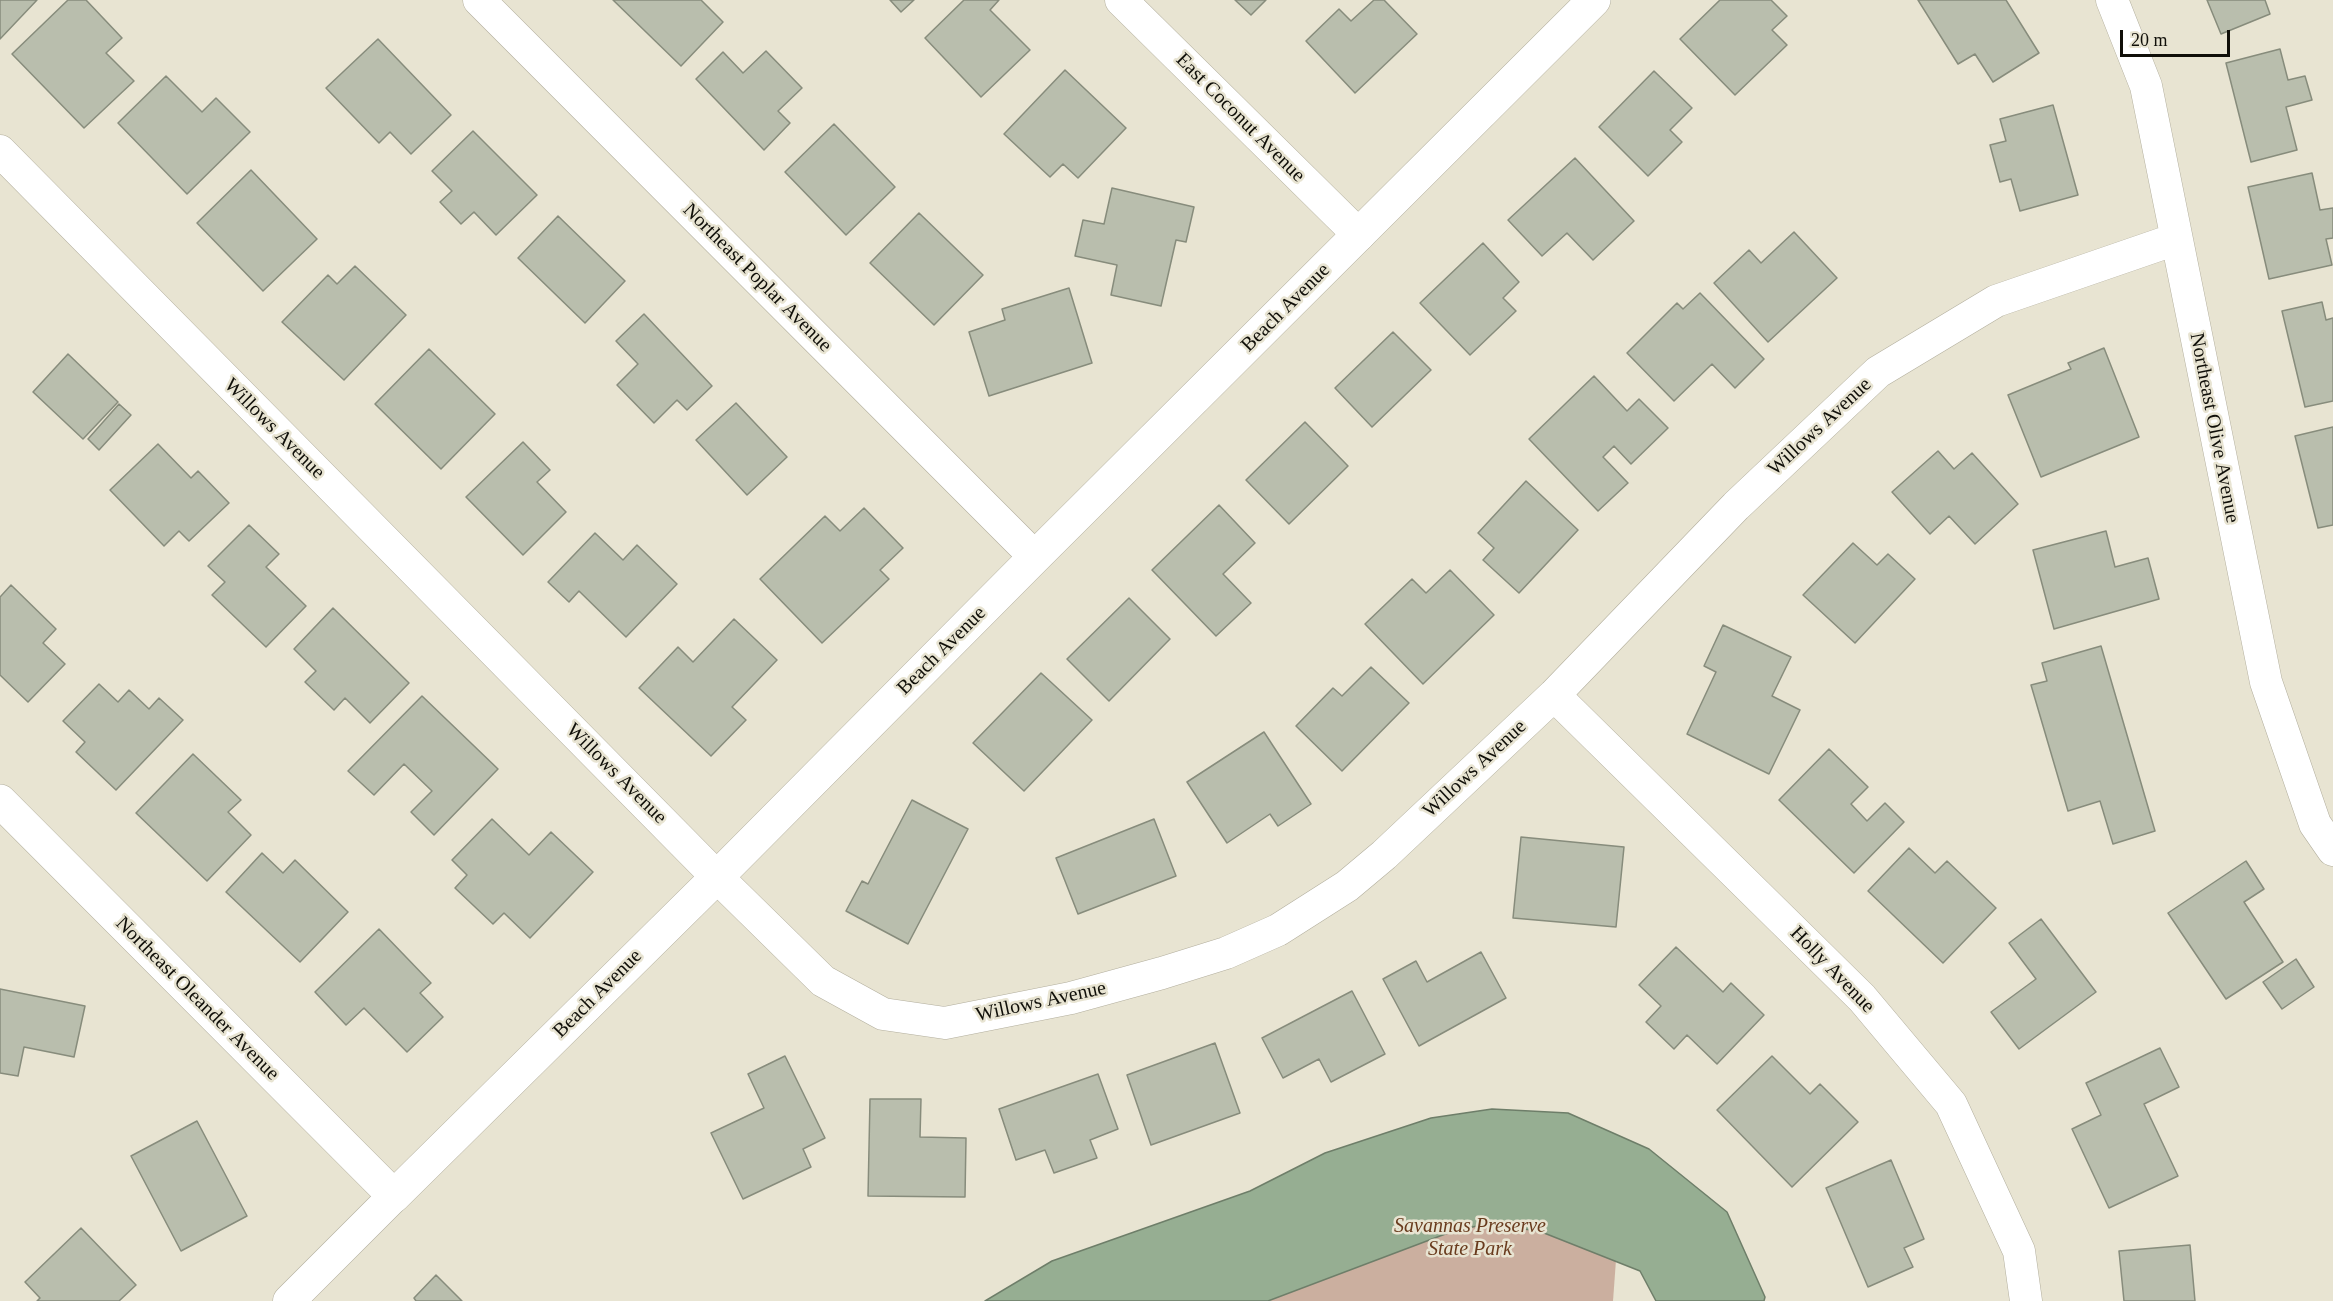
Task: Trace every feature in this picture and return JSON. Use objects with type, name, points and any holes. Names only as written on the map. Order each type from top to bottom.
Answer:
[{"type":"street","name":"Northeast Poplar Avenue","points":[[479,0],[1035,556]]},
{"type":"street","name":"East Coconut Avenue","points":[[1121,0],[1359,236]]},
{"type":"street","name":"Beach Avenue","points":[[289,1301],[717,877],[1035,556],[1594,0]]},
{"type":"street","name":"Northeast Olive Avenue","points":[[2112,0],[2146,86],[2266,682],[2315,824],[2333,850]]},
{"type":"street","name":"Willows Avenue","points":[[0,152],[717,877],[823,981],[883,1014],[945,1023],[1071,998],[1162,973],[1226,952],[1278,930],[1310,911],[1347,886],[1384,855],[1554,695],[1736,506],[1878,372],[1996,301],[2176,239]]},
{"type":"street","name":"Holly Avenue","points":[[1554,695],[1862,998],[1951,1104],[2019,1251],[2026,1301]]},
{"type":"street","name":"Northeast Oleander Avenue","points":[[4,812],[394,1196]]},
{"type":"green space","name":"Savannas Preserve State Park","points":[[1230,1198],[1620,1205],[1613,1301],[1035,1301]]},
{"type":"shaded area","points":[[1492,1109],[1568,1113],[1649,1149],[1727,1212],[1765,1297],[1764,1301],[1656,1301],[1640,1271],[1539,1231],[1485,1224],[1448,1233],[1268,1301],[985,1301],[1052,1261],[1250,1191],[1325,1153],[1431,1118]]},
{"type":"building","points":[[0,0],[37,0],[0,39]]},
{"type":"building","points":[[68,0],[86,0],[122,38],[106,53],[134,81],[84,128],[12,54]]},
{"type":"building","points":[[613,0],[701,0],[723,22],[681,66]]},
{"type":"building","points":[[890,0],[914,0],[901,12]]},
{"type":"building","points":[[964,0],[999,0],[990,10],[1030,50],[981,97],[925,38]]},
{"type":"building","points":[[1235,0],[1266,0],[1251,15]]},
{"type":"building","points":[[1374,0],[1384,0],[1417,34],[1355,93],[1306,41],[1339,9],[1351,21]]},
{"type":"building","points":[[1720,0],[1771,0],[1787,16],[1772,30],[1787,45],[1735,95],[1680,39]]},
{"type":"building","points":[[1918,0],[2006,0],[2039,53],[1993,82],[1975,54],[1958,64]]},
{"type":"building","points":[[2207,0],[2265,0],[2270,14],[2221,34]]},
{"type":"building","points":[[378,39],[451,115],[411,154],[390,132],[379,143],[326,88]]},
{"type":"building","points":[[2280,49],[2288,80],[2305,76],[2312,100],[2286,107],[2297,150],[2251,162],[2226,63]]},
{"type":"building","points":[[766,51],[802,88],[778,111],[790,123],[764,150],[696,79],[723,52],[743,73]]},
{"type":"building","points":[[1065,70],[1126,128],[1078,178],[1063,164],[1050,177],[1004,134]]},
{"type":"building","points":[[1654,71],[1692,108],[1670,130],[1682,142],[1648,176],[1599,127]]},
{"type":"building","points":[[166,76],[202,112],[216,98],[250,132],[187,194],[118,123]]},
{"type":"building","points":[[2053,105],[2078,195],[2020,211],[2011,179],[2000,182],[1990,145],[2006,141],[2000,119]]},
{"type":"building","points":[[834,124],[895,187],[846,235],[785,172]]},
{"type":"building","points":[[473,131],[537,195],[496,235],[474,212],[461,224],[440,202],[452,191],[432,171]]},
{"type":"building","points":[[1575,158],[1634,221],[1593,260],[1567,233],[1542,256],[1508,220]]},
{"type":"building","points":[[251,170],[317,239],[263,291],[197,223]]},
{"type":"building","points":[[2312,173],[2320,210],[2333,208],[2333,238],[2326,239],[2332,265],[2269,279],[2248,187]]},
{"type":"building","points":[[1112,188],[1194,207],[1186,242],[1176,240],[1161,306],[1111,295],[1117,265],[1075,256],[1083,220],[1104,224]]},
{"type":"building","points":[[919,213],[983,275],[934,325],[870,263]]},
{"type":"building","points":[[558,216],[625,281],[585,323],[518,258]]},
{"type":"building","points":[[1794,232],[1837,278],[1768,342],[1714,283],[1749,250],[1761,263]]},
{"type":"building","points":[[1483,243],[1519,282],[1503,298],[1516,311],[1470,355],[1420,303]]},
{"type":"building","points":[[355,266],[406,315],[344,380],[282,322],[328,275],[337,284]]},
{"type":"building","points":[[1069,288],[1092,363],[989,396],[969,332],[1005,320],[1002,309]]},
{"type":"building","points":[[1700,293],[1764,359],[1735,388],[1712,364],[1674,401],[1627,353],[1677,303],[1683,309]]},
{"type":"building","points":[[2322,302],[2326,320],[2333,318],[2333,401],[2305,407],[2282,311]]},
{"type":"building","points":[[644,314],[712,386],[687,410],[677,400],[654,423],[617,385],[638,364],[616,341]]},
{"type":"building","points":[[1393,332],[1431,370],[1372,427],[1335,388]]},
{"type":"building","points":[[2104,348],[2139,437],[2041,477],[2008,395],[2071,369],[2068,363]]},
{"type":"building","points":[[429,349],[495,414],[441,469],[375,404]]},
{"type":"building","points":[[68,354],[118,402],[83,439],[33,392]]},
{"type":"building","points":[[1594,376],[1627,411],[1639,399],[1668,428],[1631,464],[1614,446],[1603,457],[1628,483],[1598,511],[1529,439]]},
{"type":"building","points":[[736,403],[787,457],[747,495],[696,440]]},
{"type":"building","points":[[119,404],[131,415],[99,450],[88,439]]},
{"type":"building","points":[[1305,422],[1348,466],[1289,524],[1246,480]]},
{"type":"building","points":[[2333,427],[2333,525],[2318,528],[2295,436]]},
{"type":"building","points":[[523,442],[550,470],[537,482],[566,512],[523,555],[466,497]]},
{"type":"building","points":[[158,444],[191,478],[198,471],[229,503],[189,541],[179,531],[164,546],[110,490]]},
{"type":"building","points":[[1938,451],[1954,469],[1972,453],[2018,504],[1975,544],[1949,516],[1930,534],[1892,492]]},
{"type":"building","points":[[1526,481],[1578,530],[1519,593],[1483,560],[1494,548],[1478,533]]},
{"type":"building","points":[[1219,505],[1255,543],[1223,574],[1251,603],[1216,636],[1152,570]]},
{"type":"building","points":[[864,508],[903,548],[880,570],[889,579],[822,643],[760,579],[825,516],[840,531]]},
{"type":"building","points":[[249,525],[279,554],[266,567],[306,606],[266,647],[212,595],[225,582],[208,566]]},
{"type":"building","points":[[2106,531],[2115,567],[2148,558],[2159,599],[2054,629],[2033,550]]},
{"type":"building","points":[[595,533],[623,560],[637,545],[677,584],[626,637],[579,591],[569,602],[548,582]]},
{"type":"building","points":[[1853,543],[1877,565],[1888,554],[1915,579],[1855,643],[1803,595]]},
{"type":"building","points":[[1450,570],[1494,615],[1423,684],[1365,624],[1412,579],[1426,593]]},
{"type":"building","points":[[11,585],[56,629],[43,643],[65,664],[28,702],[0,675],[0,597]]},
{"type":"building","points":[[1129,598],[1170,639],[1109,701],[1067,659]]},
{"type":"building","points":[[333,608],[409,683],[370,723],[345,698],[334,710],[305,682],[316,671],[294,649]]},
{"type":"building","points":[[734,619],[777,660],[732,707],[746,720],[711,756],[639,688],[678,647],[693,662]]},
{"type":"building","points":[[1723,625],[1791,657],[1772,696],[1800,710],[1769,774],[1687,734],[1716,672],[1704,666]]},
{"type":"building","points":[[2101,646],[2155,831],[2113,844],[2100,801],[2068,811],[2031,685],[2047,681],[2042,663]]},
{"type":"building","points":[[1371,667],[1409,703],[1342,771],[1296,726],[1333,688],[1342,696]]},
{"type":"building","points":[[1041,673],[1092,720],[1024,791],[973,743]]},
{"type":"building","points":[[99,684],[118,702],[129,690],[149,709],[159,698],[183,720],[116,790],[76,752],[85,742],[63,721]]},
{"type":"building","points":[[422,696],[498,769],[434,835],[411,812],[432,791],[404,764],[374,795],[348,771]]},
{"type":"building","points":[[1264,732],[1311,804],[1278,826],[1270,814],[1227,843],[1187,782]]},
{"type":"building","points":[[1829,749],[1868,787],[1851,804],[1867,821],[1885,803],[1904,822],[1854,873],[1779,800]]},
{"type":"building","points":[[193,754],[241,800],[228,812],[251,835],[207,881],[136,813]]},
{"type":"building","points":[[912,800],[968,829],[908,944],[846,911],[862,881],[868,884]]},
{"type":"building","points":[[492,819],[529,855],[551,832],[593,872],[530,938],[504,913],[493,924],[455,888],[467,875],[452,860]]},
{"type":"building","points":[[1154,819],[1176,876],[1078,914],[1056,858]]},
{"type":"building","points":[[1521,837],[1624,847],[1616,927],[1513,918]]},
{"type":"building","points":[[1909,848],[1935,873],[1947,861],[1996,908],[1943,963],[1868,891]]},
{"type":"building","points":[[262,853],[283,873],[295,860],[348,912],[300,962],[226,892]]},
{"type":"building","points":[[2246,861],[2264,889],[2244,902],[2283,962],[2226,999],[2168,913]]},
{"type":"building","points":[[2041,919],[2096,992],[2019,1049],[1991,1012],[2036,979],[2009,943]]},
{"type":"building","points":[[379,929],[431,983],[420,993],[443,1017],[407,1052],[364,1008],[346,1025],[315,992]]},
{"type":"building","points":[[1676,947],[1723,992],[1731,983],[1764,1015],[1717,1064],[1687,1035],[1674,1049],[1646,1022],[1661,1006],[1639,985]]},
{"type":"building","points":[[1481,952],[1506,998],[1419,1046],[1383,979],[1416,961],[1427,982]]},
{"type":"building","points":[[2296,959],[2314,987],[2282,1009],[2263,982]]},
{"type":"building","points":[[0,989],[85,1006],[74,1057],[24,1047],[18,1076],[0,1073]]},
{"type":"building","points":[[1352,991],[1385,1054],[1331,1082],[1319,1059],[1283,1078],[1262,1038]]},
{"type":"building","points":[[1215,1043],[1240,1113],[1151,1145],[1127,1075]]},
{"type":"building","points":[[2160,1048],[2179,1087],[2144,1104],[2178,1176],[2109,1208],[2072,1129],[2101,1115],[2086,1083]]},
{"type":"building","points":[[785,1056],[825,1138],[803,1149],[811,1167],[743,1199],[711,1133],[764,1108],[748,1074]]},
{"type":"building","points":[[1772,1056],[1810,1094],[1820,1084],[1858,1122],[1792,1187],[1717,1110]]},
{"type":"building","points":[[1098,1074],[1118,1129],[1090,1140],[1097,1158],[1054,1173],[1045,1150],[1016,1160],[999,1109]]},
{"type":"building","points":[[870,1099],[921,1099],[920,1137],[966,1138],[965,1197],[868,1196]]},
{"type":"building","points":[[197,1121],[247,1216],[181,1251],[131,1156]]},
{"type":"building","points":[[1891,1160],[1924,1239],[1904,1248],[1913,1267],[1868,1287],[1826,1188]]},
{"type":"building","points":[[81,1228],[136,1285],[119,1301],[37,1301],[40,1298],[25,1282]]},
{"type":"building","points":[[2190,1245],[2195,1301],[2124,1301],[2119,1251]]},
{"type":"building","points":[[436,1275],[462,1301],[416,1301],[414,1298]]}]
